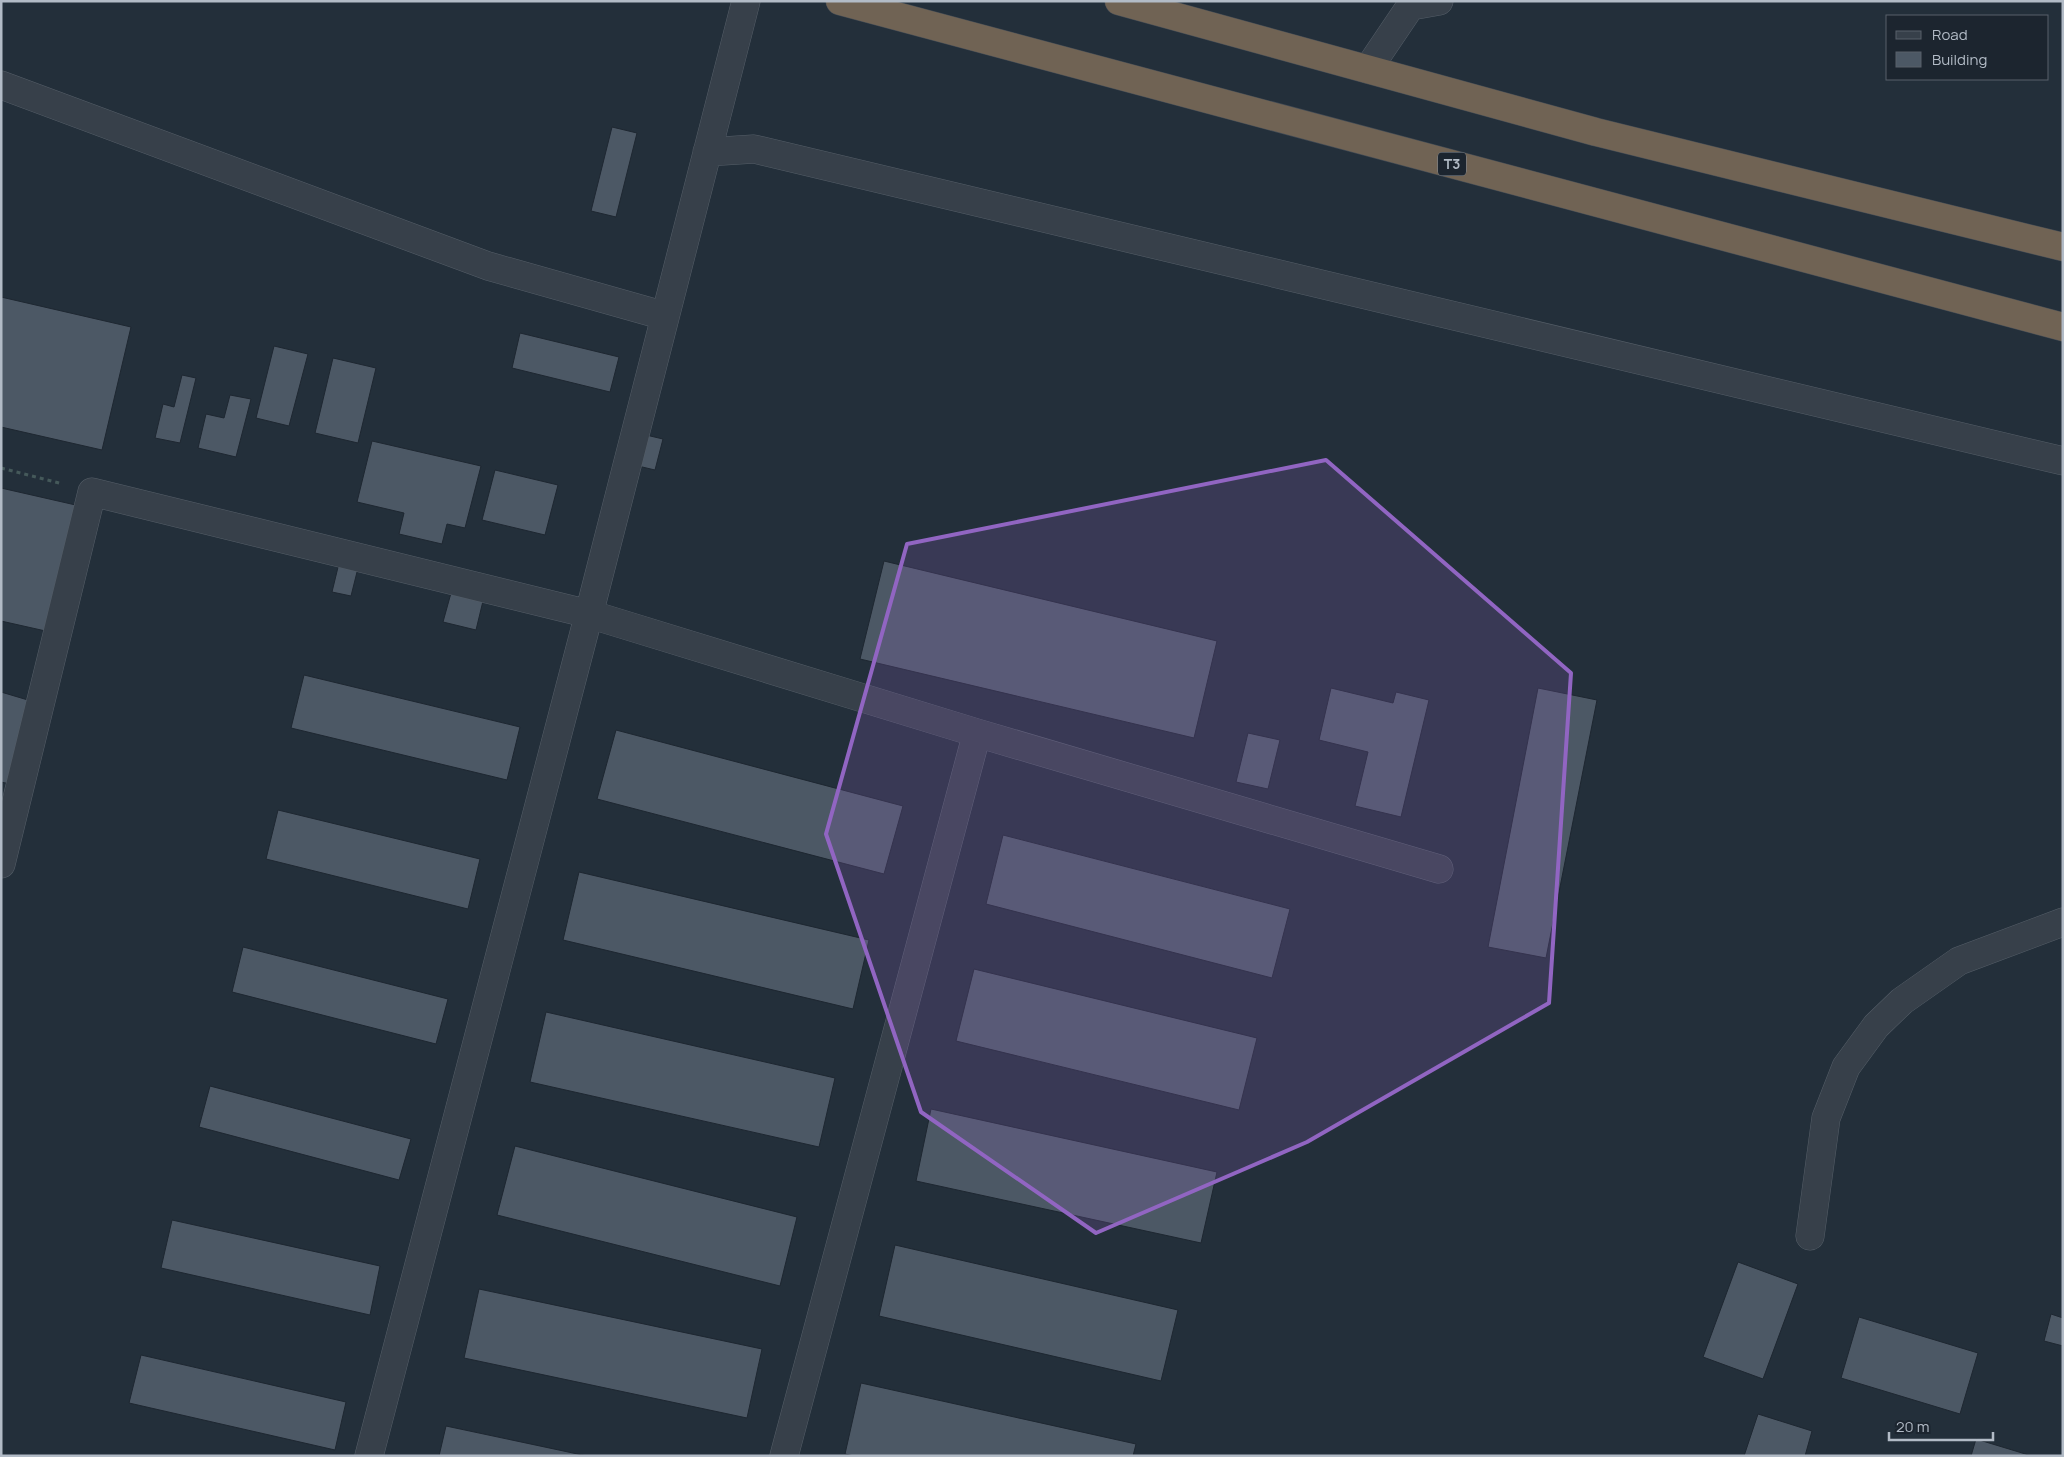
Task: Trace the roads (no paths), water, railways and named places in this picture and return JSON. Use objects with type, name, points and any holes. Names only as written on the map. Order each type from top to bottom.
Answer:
[{"type":"highway","name":"T3","points":[[840,1],[2063,327]]},
{"type":"highway","points":[[1119,1],[1596,132],[2063,247]]},
{"type":"street","points":[[369,1456],[589,614],[746,1]]},
{"type":"street","points":[[1368,69],[1413,4],[1439,1]]},
{"type":"street","points":[[1,85],[488,266],[665,316]]},
{"type":"street","points":[[707,152],[754,149],[2063,462]]},
{"type":"street","points":[[1,864],[92,492],[589,614],[976,733],[1439,869]]},
{"type":"street","points":[[784,1456],[976,733]]},
{"type":"street","points":[[1810,1236],[1826,1118],[1846,1067],[1876,1026],[1902,1001],[1959,961],[2063,922]]}]
